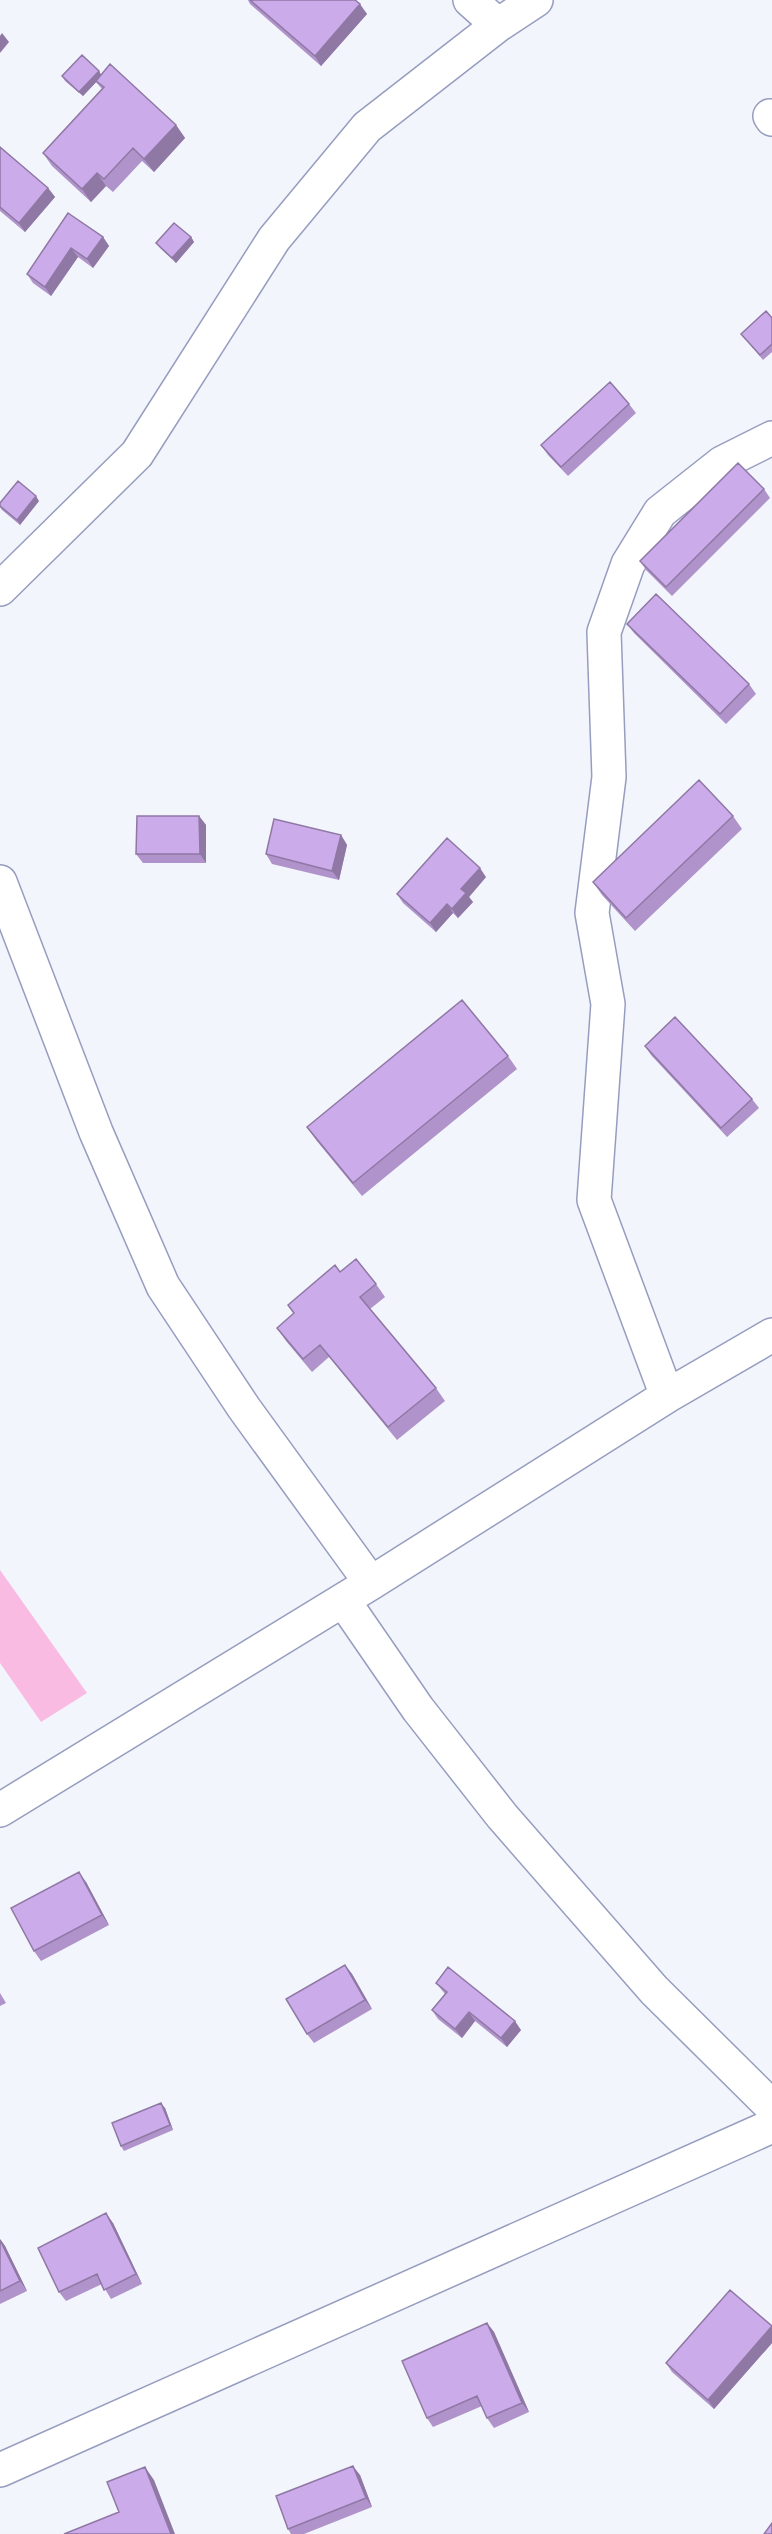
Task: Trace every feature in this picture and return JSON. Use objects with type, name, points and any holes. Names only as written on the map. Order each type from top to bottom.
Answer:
[{"type":"street","points":[[470,0],[498,25]]},
{"type":"street","points":[[0,589],[137,454],[274,239],[367,127],[498,25],[536,0]]},
{"type":"street","points":[[667,1396],[594,1200],[608,1004],[592,913],[609,777],[604,632],[628,564],[660,512],[722,463],[772,438]]},
{"type":"street","points":[[0,882],[96,1132],[163,1286],[243,1408],[371,1583]]},
{"type":"street","points":[[0,1810],[371,1583],[667,1396],[772,1335]]},
{"type":"street","points":[[343,1600],[418,1709],[502,1816],[654,1990],[772,2107]]},
{"type":"street","points":[[0,2470],[772,2126]]},
{"type":"shaded area","points":[[0,1570],[87,1693],[41,1722],[0,1663]]},
{"type":"building","points":[[250,0],[355,0],[360,4],[315,56]]},
{"type":"building","points":[[82,55],[99,71],[79,92],[62,76]]},
{"type":"building","points":[[110,64],[176,125],[144,159],[133,148],[104,179],[97,173],[82,189],[43,153],[104,87],[96,81]]},
{"type":"building","points":[[0,147],[48,188],[19,223],[0,207]]},
{"type":"building","points":[[68,213],[103,237],[87,259],[71,248],[45,287],[27,274]]},
{"type":"building","points":[[174,223],[191,237],[172,258],[156,243]]},
{"type":"building","points":[[766,311],[772,318],[772,344],[760,355],[741,334]]},
{"type":"building","points":[[610,382],[629,404],[561,467],[541,445]]},
{"type":"building","points":[[738,463],[764,489],[666,587],[640,561]]},
{"type":"building","points":[[18,481],[36,496],[17,520],[0,506],[0,503]]},
{"type":"building","points":[[656,594],[749,684],[720,714],[627,624]]},
{"type":"building","points":[[699,780],[733,816],[626,918],[593,882]]},
{"type":"building","points":[[137,816],[199,816],[200,854],[136,854]]},
{"type":"building","points":[[274,819],[341,835],[332,871],[266,854]]},
{"type":"building","points":[[447,838],[480,868],[461,889],[466,893],[452,909],[447,904],[430,923],[397,894]]},
{"type":"building","points":[[462,1000],[508,1056],[353,1183],[307,1127]]},
{"type":"building","points":[[675,1017],[752,1099],[721,1128],[645,1046]]},
{"type":"building","points":[[356,1259],[376,1284],[360,1297],[436,1388],[388,1427],[320,1345],[303,1359],[277,1328],[294,1313],[288,1305],[335,1265],[340,1272]]},
{"type":"building","points":[[79,1872],[102,1915],[34,1951],[11,1908]]},
{"type":"building","points":[[345,1965],[365,2000],[307,2034],[286,1999]]},
{"type":"building","points":[[448,1967],[515,2021],[501,2038],[469,2012],[455,2029],[432,2010],[447,1992],[436,1983]]},
{"type":"building","points":[[161,2103],[170,2125],[121,2146],[112,2123]]},
{"type":"building","points":[[106,2213],[136,2274],[104,2290],[97,2274],[59,2292],[38,2248]]},
{"type":"building","points":[[0,2240],[20,2281],[0,2291]]},
{"type":"building","points":[[730,2290],[772,2326],[708,2400],[666,2363]]},
{"type":"building","points":[[487,2323],[522,2403],[487,2418],[477,2396],[427,2418],[402,2361]]},
{"type":"building","points":[[353,2466],[366,2498],[288,2529],[276,2496]]},
{"type":"building","points":[[145,2467],[171,2534],[64,2534],[119,2512],[107,2482]]},
{"type":"building","points":[[772,2523],[772,2534],[764,2534]]}]
